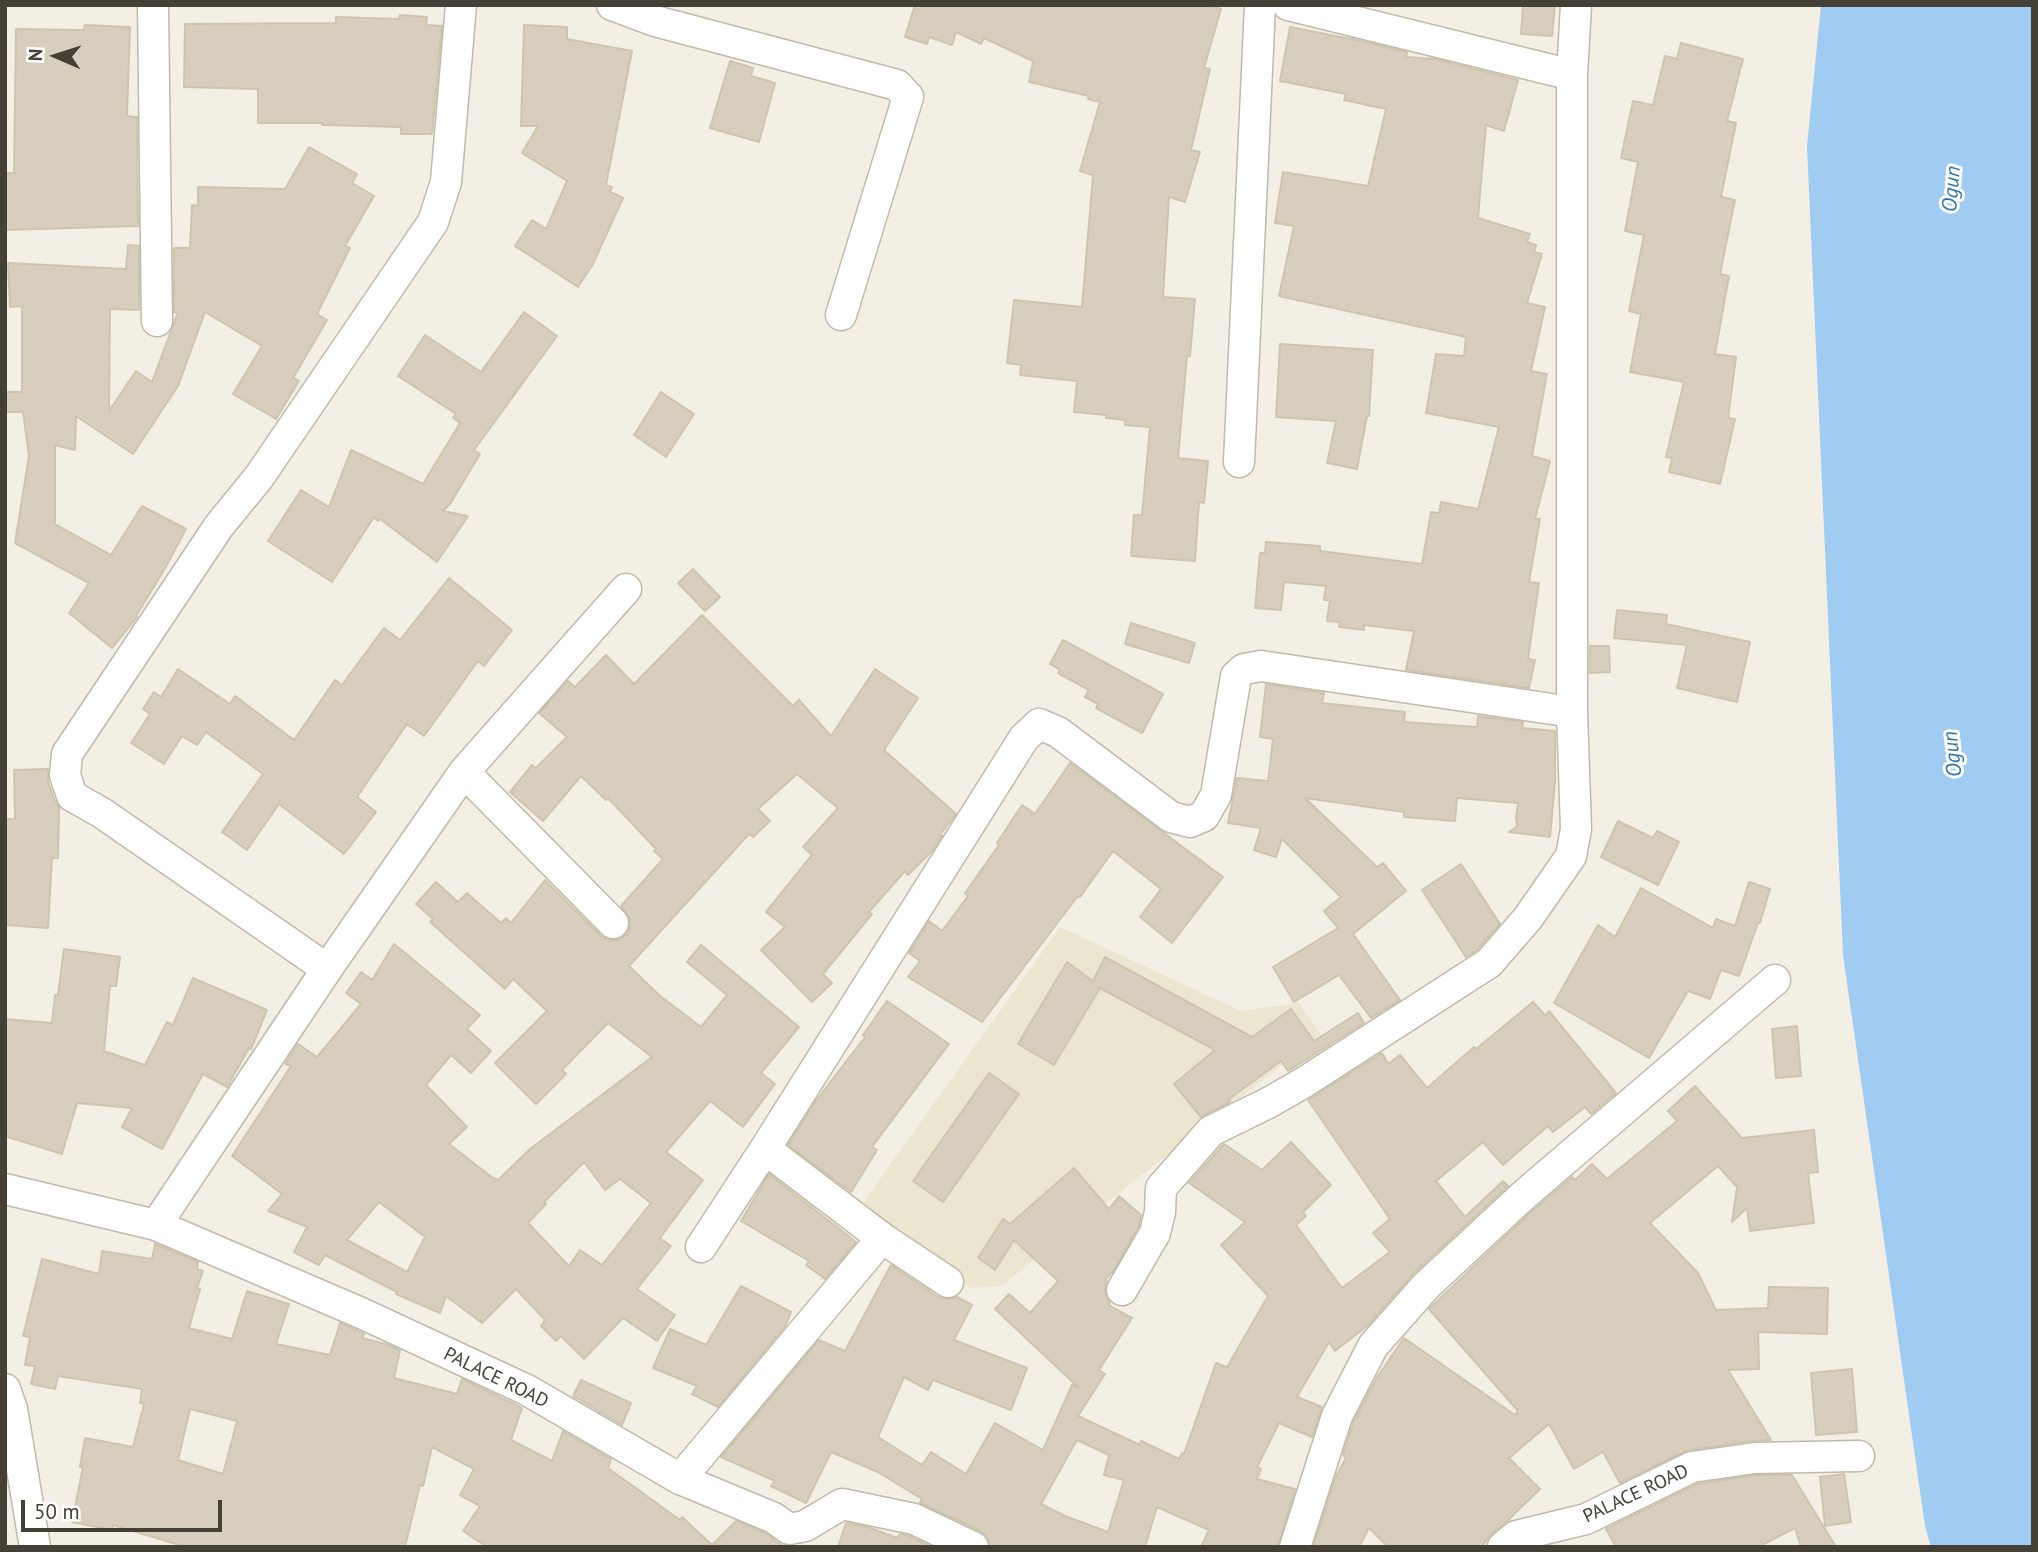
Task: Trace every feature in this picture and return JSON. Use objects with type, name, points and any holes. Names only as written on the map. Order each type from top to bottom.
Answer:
[{"type":"street","points":[[153,5],[157,321]]},
{"type":"street","points":[[327,969],[102,813],[72,796],[65,775],[67,754],[219,526],[259,477],[433,222],[446,182],[461,5]]},
{"type":"street","points":[[612,5],[655,21],[897,85],[908,97],[841,315]]},
{"type":"street","points":[[1240,462],[1260,5]]},
{"type":"street","points":[[1288,5],[1572,75]]},
{"type":"street","points":[[1122,1290],[1154,1233],[1160,1212],[1161,1188],[1211,1131],[1303,1083],[1489,963],[1528,918],[1571,856],[1576,830],[1572,712],[1572,75],[1576,5]]},
{"type":"street","points":[[156,1225],[327,969],[464,772],[626,589]]},
{"type":"street","points":[[701,1247],[1024,738],[1039,724],[1058,732],[1171,817],[1190,822],[1203,816],[1216,795],[1236,676],[1244,669],[1261,666],[1572,712]]},
{"type":"street","points":[[464,772],[613,923]]},
{"type":"street","points":[[1295,1547],[1337,1416],[1373,1346],[1426,1286],[1525,1194],[1775,980]]},
{"type":"street","points":[[765,1149],[882,1238],[948,1282]]},
{"type":"street","name":"PALACE ROAD","points":[[5,1189],[156,1225],[361,1313],[527,1390],[680,1479],[774,1518],[789,1529],[805,1526],[842,1504],[914,1519],[973,1547]]},
{"type":"street","points":[[680,1479],[882,1238]]},
{"type":"street","points":[[5,1389],[12,1409],[36,1547]]},
{"type":"street","name":"PALACE ROAD","points":[[1503,1547],[1516,1536],[1586,1519],[1692,1467],[1755,1458],[1859,1456]]},
{"type":"shaded area","points":[[1060,927],[1241,1011],[1299,1003],[1321,1034],[1001,1286],[971,1288],[860,1207]]},
{"type":"water","name":"Ogun","points":[[1821,5],[2033,5],[2033,1547],[1931,1547],[1925,1526],[1843,955],[1807,146]]},
{"type":"building","points":[[915,5],[1207,5],[1221,9],[1204,68],[1210,69],[1191,150],[1200,152],[1185,202],[1169,197],[1163,297],[1195,299],[1178,458],[1208,461],[1204,503],[1199,502],[1195,561],[1131,556],[1134,515],[1142,515],[1150,427],[1125,425],[1125,420],[1106,418],[1106,415],[1074,412],[1077,381],[1020,375],[1021,365],[1007,363],[1014,300],[1082,307],[1093,175],[1080,171],[1100,102],[1088,99],[1089,96],[1029,82],[1033,61],[984,38],[981,44],[956,32],[952,45],[929,37],[927,44],[905,37]]},
{"type":"building","points":[[1523,5],[1555,5],[1552,36],[1521,34]]},
{"type":"building","points":[[400,15],[427,17],[426,25],[442,26],[432,134],[401,134],[401,127],[258,123],[258,89],[184,87],[185,24],[336,23],[336,17],[399,19]]},
{"type":"building","points":[[85,25],[130,27],[127,116],[137,117],[138,226],[5,230],[5,173],[14,173],[16,29],[84,30]]},
{"type":"building","points":[[524,25],[567,27],[567,39],[632,51],[606,185],[612,187],[610,192],[623,198],[593,264],[578,287],[515,246],[532,220],[546,229],[567,181],[522,153],[538,126],[521,126]]},
{"type":"building","points":[[1290,27],[1407,52],[1406,57],[1435,59],[1518,80],[1504,131],[1486,125],[1478,218],[1530,234],[1527,242],[1536,245],[1534,252],[1542,254],[1527,303],[1545,307],[1531,371],[1547,374],[1532,456],[1550,461],[1535,519],[1540,519],[1529,582],[1539,583],[1528,659],[1535,660],[1529,688],[1406,670],[1414,631],[1364,625],[1364,630],[1339,627],[1340,622],[1327,621],[1330,600],[1324,600],[1326,586],[1284,582],[1281,610],[1255,608],[1260,553],[1265,553],[1266,542],[1320,546],[1320,551],[1422,564],[1431,512],[1439,513],[1441,502],[1478,509],[1499,427],[1426,413],[1436,354],[1464,356],[1466,337],[1279,296],[1294,226],[1275,223],[1283,172],[1368,186],[1386,109],[1344,100],[1346,94],[1280,81]]},
{"type":"building","points":[[1681,43],[1743,59],[1727,121],[1736,123],[1721,197],[1735,200],[1720,274],[1729,276],[1715,354],[1736,357],[1728,418],[1735,419],[1720,484],[1669,472],[1672,458],[1666,457],[1684,382],[1630,372],[1641,314],[1629,311],[1644,235],[1625,231],[1638,162],[1621,158],[1633,101],[1653,105],[1665,56],[1677,59]]},
{"type":"building","points":[[730,61],[753,68],[751,76],[775,83],[759,142],[710,128]]},
{"type":"building","points":[[309,147],[357,174],[352,183],[374,196],[345,246],[350,248],[317,314],[327,320],[293,378],[299,381],[276,419],[233,394],[262,346],[205,312],[178,386],[133,454],[76,416],[75,450],[55,445],[55,524],[111,555],[142,506],[186,529],[137,617],[112,648],[69,613],[89,583],[15,543],[29,456],[23,412],[5,412],[5,392],[22,392],[22,306],[10,307],[8,263],[126,269],[128,245],[139,246],[139,310],[110,309],[109,411],[136,371],[152,382],[178,312],[174,312],[174,248],[190,248],[192,205],[198,206],[198,187],[285,189]]},
{"type":"building","points":[[524,312],[557,336],[474,450],[480,454],[443,511],[468,516],[437,562],[374,517],[332,582],[268,541],[301,490],[329,507],[351,450],[423,484],[460,423],[453,418],[456,414],[398,376],[425,335],[481,372]]},
{"type":"building","points":[[1280,344],[1373,350],[1369,416],[1357,469],[1327,463],[1336,421],[1276,417]]},
{"type":"building","points":[[661,392],[694,414],[666,457],[634,435]]},
{"type":"building","points":[[693,569],[720,597],[705,611],[678,583]]},
{"type":"building","points":[[449,578],[512,630],[484,666],[478,661],[424,736],[407,724],[357,797],[376,812],[344,854],[279,804],[247,850],[222,832],[263,774],[206,732],[197,745],[182,736],[164,764],[131,743],[150,714],[143,709],[154,692],[161,697],[178,669],[230,704],[235,696],[294,740],[335,680],[342,685],[384,628],[400,640]]},
{"type":"building","points":[[1617,610],[1667,615],[1666,624],[1750,642],[1737,702],[1677,688],[1687,645],[1614,638]]},
{"type":"building","points":[[702,615],[793,706],[799,700],[831,736],[875,669],[918,698],[884,750],[956,814],[940,835],[942,836],[933,850],[908,875],[905,871],[869,912],[872,914],[823,974],[832,983],[812,1002],[761,950],[785,927],[766,912],[812,855],[803,847],[838,808],[797,774],[758,809],[770,821],[753,837],[749,834],[629,966],[659,995],[701,1027],[727,995],[687,962],[701,945],[799,1027],[761,1073],[775,1084],[743,1127],[710,1101],[666,1152],[703,1180],[660,1238],[671,1246],[637,1289],[675,1315],[657,1341],[623,1318],[584,1359],[561,1336],[556,1341],[541,1326],[545,1320],[516,1289],[482,1323],[446,1296],[440,1313],[396,1294],[397,1292],[325,1255],[319,1265],[294,1252],[307,1227],[268,1211],[282,1194],[232,1156],[291,1066],[285,1064],[298,1044],[317,1057],[361,1004],[346,993],[361,972],[372,980],[394,944],[480,1015],[467,1029],[491,1051],[471,1073],[451,1055],[426,1085],[467,1127],[449,1144],[493,1178],[498,1180],[530,1149],[652,1057],[608,1023],[562,1070],[566,1074],[536,1104],[495,1063],[547,1011],[513,979],[505,989],[430,922],[433,919],[416,904],[436,882],[458,902],[467,893],[501,923],[506,918],[511,923],[545,880],[601,936],[608,940],[617,940],[626,935],[630,928],[630,919],[621,906],[663,859],[654,851],[656,849],[608,798],[606,800],[581,776],[543,821],[510,792],[532,765],[536,768],[567,737],[539,713],[568,681],[575,687],[606,655],[634,684]],"holes":[[[584,1162],[605,1190],[620,1179],[651,1203],[602,1265],[580,1250],[569,1266],[528,1223],[546,1204],[544,1202]],[[379,1202],[425,1237],[407,1272],[347,1240]]]},
{"type":"building","points":[[1131,623],[1195,643],[1189,663],[1125,644]]},
{"type":"building","points":[[1063,640],[1163,694],[1142,733],[1096,708],[1098,704],[1085,697],[1089,690],[1058,673],[1060,670],[1050,664]]},
{"type":"building","points":[[1590,646],[1609,646],[1610,672],[1590,673]]},
{"type":"building","points":[[1266,684],[1324,693],[1322,703],[1405,712],[1404,722],[1477,727],[1478,716],[1523,722],[1522,728],[1555,731],[1555,782],[1550,837],[1509,832],[1519,825],[1516,818],[1518,803],[1457,798],[1455,821],[1404,817],[1404,812],[1305,798],[1377,867],[1383,863],[1406,891],[1353,934],[1400,1000],[1371,1018],[1339,975],[1294,1002],[1273,967],[1338,928],[1324,911],[1341,897],[1282,839],[1276,857],[1254,850],[1261,828],[1228,823],[1237,778],[1268,781],[1273,739],[1260,737]]},
{"type":"building","points":[[1070,763],[1223,877],[1172,943],[1140,917],[1161,889],[1113,851],[982,1022],[908,977],[920,961],[909,953],[929,921],[942,931],[968,896],[965,893],[999,845],[997,843],[1022,805],[1035,814]]},
{"type":"building","points":[[48,769],[48,781],[59,812],[58,858],[52,858],[48,928],[5,925],[5,819],[15,819],[14,770]]},
{"type":"building","points":[[1618,821],[1653,838],[1657,831],[1679,842],[1658,885],[1601,857]]},
{"type":"building","points":[[1461,864],[1500,924],[1477,950],[1466,957],[1422,890]]},
{"type":"building","points":[[1749,882],[1770,889],[1739,976],[1721,970],[1710,999],[1688,991],[1649,1058],[1554,1003],[1598,925],[1615,937],[1641,888],[1713,928],[1716,919],[1735,926]]},
{"type":"building","points":[[64,949],[120,957],[116,986],[110,986],[104,1051],[145,1065],[167,1022],[173,1025],[193,978],[267,1010],[251,1049],[249,1048],[227,1087],[203,1074],[162,1149],[122,1127],[132,1108],[77,1103],[62,1154],[5,1136],[5,1019],[52,1023]]},
{"type":"building","points":[[1105,957],[1252,1037],[1291,1009],[1314,1041],[1358,1013],[1364,1023],[1288,1071],[1281,1061],[1229,1099],[1228,1103],[1201,1117],[1174,1084],[1215,1050],[1100,988],[1054,1065],[1018,1044],[1067,962],[1093,981]]},
{"type":"building","points":[[887,1001],[949,1044],[872,1147],[877,1150],[851,1192],[788,1145],[815,1102],[865,1037],[863,1035]]},
{"type":"building","points":[[1533,1002],[1546,1016],[1549,1011],[1616,1093],[1591,1114],[1585,1107],[1553,1132],[1548,1126],[1503,1165],[1483,1142],[1436,1181],[1465,1217],[1503,1181],[1508,1186],[1414,1273],[1367,1326],[1335,1351],[1329,1342],[1297,1397],[1322,1407],[1312,1437],[1279,1423],[1257,1467],[1261,1469],[1257,1479],[1295,1489],[1278,1547],[1201,1547],[1209,1530],[1157,1507],[1145,1547],[990,1547],[988,1538],[981,1531],[920,1503],[922,1499],[878,1472],[831,1452],[806,1503],[771,1486],[775,1481],[721,1457],[819,1340],[845,1351],[891,1265],[938,1297],[957,1297],[972,1305],[954,1340],[1027,1368],[1011,1410],[933,1380],[928,1390],[904,1377],[878,1437],[922,1465],[931,1452],[966,1474],[995,1423],[1043,1450],[1072,1385],[1079,1388],[995,1309],[1009,1294],[1030,1313],[1058,1281],[1014,1240],[995,1270],[978,1258],[1003,1219],[1010,1224],[1074,1168],[1109,1209],[1119,1196],[1141,1215],[1139,1226],[1114,1270],[1105,1280],[1105,1291],[1110,1302],[1108,1305],[1132,1318],[1099,1370],[1105,1374],[1078,1416],[1140,1445],[1141,1441],[1179,1459],[1182,1453],[1184,1454],[1216,1363],[1227,1367],[1268,1296],[1221,1245],[1245,1222],[1189,1183],[1224,1144],[1262,1170],[1291,1142],[1331,1185],[1303,1212],[1306,1216],[1296,1225],[1342,1288],[1390,1252],[1373,1233],[1390,1219],[1308,1100],[1382,1053],[1388,1064],[1400,1055],[1427,1088],[1474,1047],[1476,1049]],"holes":[[[1077,1440],[1109,1455],[1104,1475],[1124,1480],[1108,1532],[1041,1504]]]},
{"type":"building","points":[[1797,1026],[1801,1076],[1776,1078],[1772,1029]]},
{"type":"building","points":[[989,1073],[1019,1094],[943,1202],[913,1181]]},
{"type":"building","points":[[1695,1086],[1742,1138],[1814,1130],[1818,1172],[1808,1173],[1814,1223],[1750,1231],[1747,1208],[1732,1222],[1737,1187],[1718,1166],[1650,1223],[1698,1273],[1716,1310],[1768,1308],[1769,1287],[1828,1288],[1827,1334],[1758,1332],[1759,1369],[1728,1370],[1771,1440],[1689,1450],[1620,1483],[1603,1452],[1574,1469],[1549,1424],[1509,1458],[1540,1489],[1481,1547],[1388,1547],[1369,1528],[1359,1547],[1313,1547],[1336,1476],[1346,1458],[1343,1455],[1353,1423],[1376,1379],[1404,1338],[1515,1415],[1518,1411],[1429,1309],[1572,1177],[1575,1180],[1592,1164],[1607,1179],[1677,1121],[1668,1111]]},
{"type":"building","points":[[769,1174],[856,1242],[825,1279],[806,1265],[809,1261],[741,1221]]},
{"type":"building","points":[[155,1244],[198,1262],[197,1269],[203,1271],[189,1328],[232,1339],[247,1291],[289,1304],[276,1344],[330,1355],[340,1323],[364,1334],[362,1338],[400,1350],[394,1378],[457,1394],[462,1379],[522,1408],[511,1440],[552,1461],[563,1431],[611,1459],[608,1468],[680,1520],[682,1517],[712,1545],[736,1521],[765,1533],[784,1547],[487,1547],[463,1531],[480,1506],[460,1495],[474,1469],[432,1447],[405,1547],[186,1547],[113,1525],[112,1530],[72,1522],[83,1467],[80,1467],[85,1438],[133,1447],[144,1404],[140,1403],[142,1389],[58,1376],[55,1389],[31,1384],[35,1366],[25,1365],[30,1337],[23,1336],[42,1259],[99,1274],[102,1251],[152,1259]],"holes":[[[190,1409],[237,1421],[223,1474],[178,1460]]]},
{"type":"building","points":[[741,1286],[791,1312],[786,1325],[718,1407],[692,1394],[697,1386],[653,1368],[670,1329],[706,1345]]},
{"type":"building","points":[[1852,1369],[1857,1432],[1816,1435],[1811,1373]]},
{"type":"building","points":[[581,1380],[631,1403],[622,1425],[573,1396]]},
{"type":"building","points":[[1844,1474],[1851,1522],[1825,1526],[1820,1477]]},
{"type":"building","points":[[1756,1475],[1792,1475],[1836,1547],[1801,1547],[1795,1528],[1758,1547],[1616,1547],[1606,1529],[1697,1484]]},
{"type":"building","points":[[846,1523],[868,1527],[897,1538],[900,1534],[908,1536],[932,1547],[838,1547]]}]
